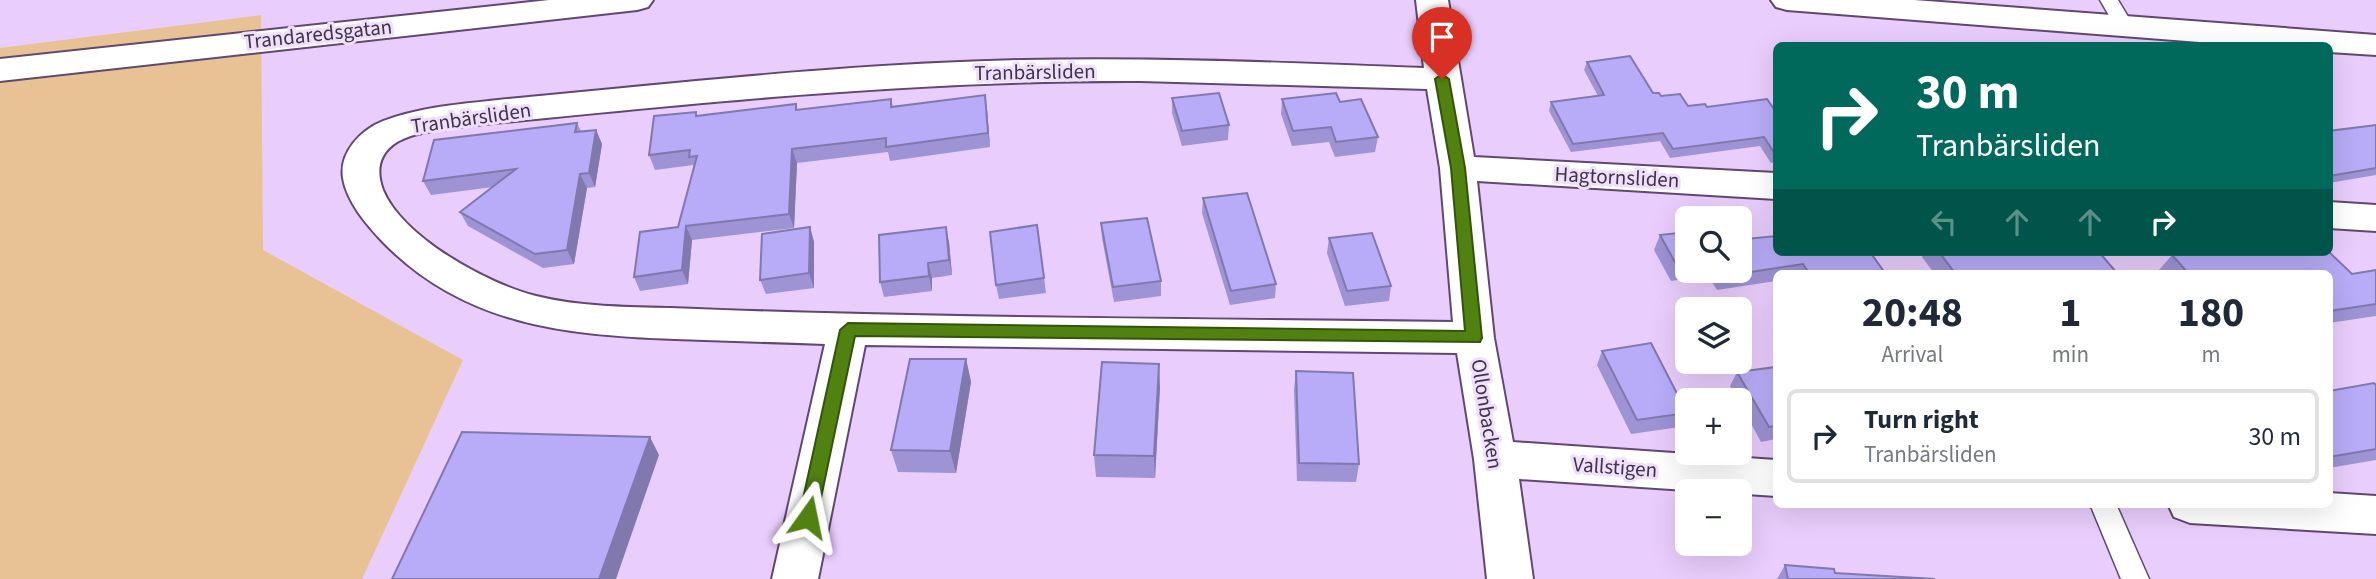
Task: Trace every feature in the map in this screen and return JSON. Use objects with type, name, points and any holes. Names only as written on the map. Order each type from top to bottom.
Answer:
[{"type":"street","name":"Trandaredsgatan","points":[[0,70],[637,0]]},
{"type":"street","name":"Ollonbacken","points":[[1432,0],[1442,79],[1458,168],[1474,338],[1495,459],[1510,579]]},
{"type":"street","points":[[1787,0],[2117,12],[2376,45]]},
{"type":"street","name":"Tranbärsliden","points":[[1442,79],[1191,70],[963,73],[746,86],[456,116],[421,122],[381,136],[368,147],[360,161],[359,172],[373,207],[407,244],[441,271],[508,302],[558,316],[848,330],[1474,338]]},
{"type":"street","name":"Hagtornsliden","points":[[1458,168],[1773,186]]},
{"type":"street","points":[[2333,215],[2376,218]]},
{"type":"street","points":[[795,579],[848,330]]},
{"type":"street","name":"Vallstigen","points":[[1495,459],[1773,478]]},
{"type":"street","points":[[2258,508],[2376,515]]},
{"type":"lane","points":[[2106,508],[2135,579]]},
{"type":"shaded area","points":[[261,15],[263,250],[463,360],[362,579],[0,579],[0,48]]},
{"type":"building","points":[[1630,56],[1653,93],[1659,93],[1661,96],[1680,94],[1688,106],[1705,104],[1707,107],[1767,99],[1773,108],[1773,151],[1764,137],[1673,149],[1663,133],[1573,144],[1551,102],[1604,95],[1587,62]]},
{"type":"building","points":[[1219,93],[1229,125],[1182,131],[1172,98]]},
{"type":"building","points":[[1336,93],[1340,102],[1361,99],[1378,137],[1336,142],[1331,127],[1293,131],[1282,99]]},
{"type":"building","points":[[985,95],[988,133],[886,147],[886,138],[792,149],[789,214],[686,226],[682,270],[634,277],[640,232],[678,227],[697,156],[689,157],[690,150],[649,155],[654,116],[696,112],[696,116],[796,104],[796,110],[891,99],[891,107]]},
{"type":"building","points":[[577,123],[575,132],[596,130],[589,173],[580,174],[567,250],[535,254],[460,212],[516,169],[423,181],[434,140]]},
{"type":"building","points":[[2376,125],[2376,168],[2333,175],[2333,130]]},
{"type":"building","points":[[1247,193],[1276,284],[1231,291],[1203,198]]},
{"type":"building","points":[[1147,218],[1161,281],[1113,287],[1101,223]]},
{"type":"building","points":[[1037,225],[1044,278],[996,285],[990,232]]},
{"type":"building","points":[[810,227],[809,273],[760,280],[762,234]]},
{"type":"building","points":[[946,227],[949,260],[928,263],[929,276],[880,282],[879,235]]},
{"type":"building","points":[[1372,233],[1391,286],[1347,291],[1329,238]]},
{"type":"building","points":[[1675,233],[1675,262],[1660,235]]},
{"type":"building","points":[[1773,236],[1773,256],[1873,256],[1883,270],[1807,270],[1803,264],[1752,272],[1752,238]]},
{"type":"building","points":[[1942,256],[2102,256],[2114,270],[1953,270]]},
{"type":"building","points":[[2173,256],[2333,256],[2352,274],[2376,270],[2376,304],[2333,310],[2333,270],[2185,270]]},
{"type":"building","points":[[1651,343],[1675,390],[1675,415],[1637,420],[1602,351]]},
{"type":"building","points":[[910,359],[966,359],[950,451],[891,450]]},
{"type":"building","points":[[1102,362],[1159,364],[1154,456],[1094,455]]},
{"type":"building","points":[[1773,367],[1773,426],[1769,427],[1752,398],[1752,388],[1746,388],[1738,374],[1752,374],[1752,370]]},
{"type":"building","points":[[1296,371],[1353,373],[1359,464],[1299,463]]},
{"type":"building","points":[[2374,383],[2376,385],[2376,449],[2333,456],[2333,390]]},
{"type":"building","points":[[462,432],[650,437],[599,579],[392,579]]},
{"type":"building","points":[[1785,565],[1834,569],[1835,573],[1935,579],[1788,579]]},
{"type":"route","points":[[808,517],[848,330],[1474,338],[1458,168],[1442,79]]}]
